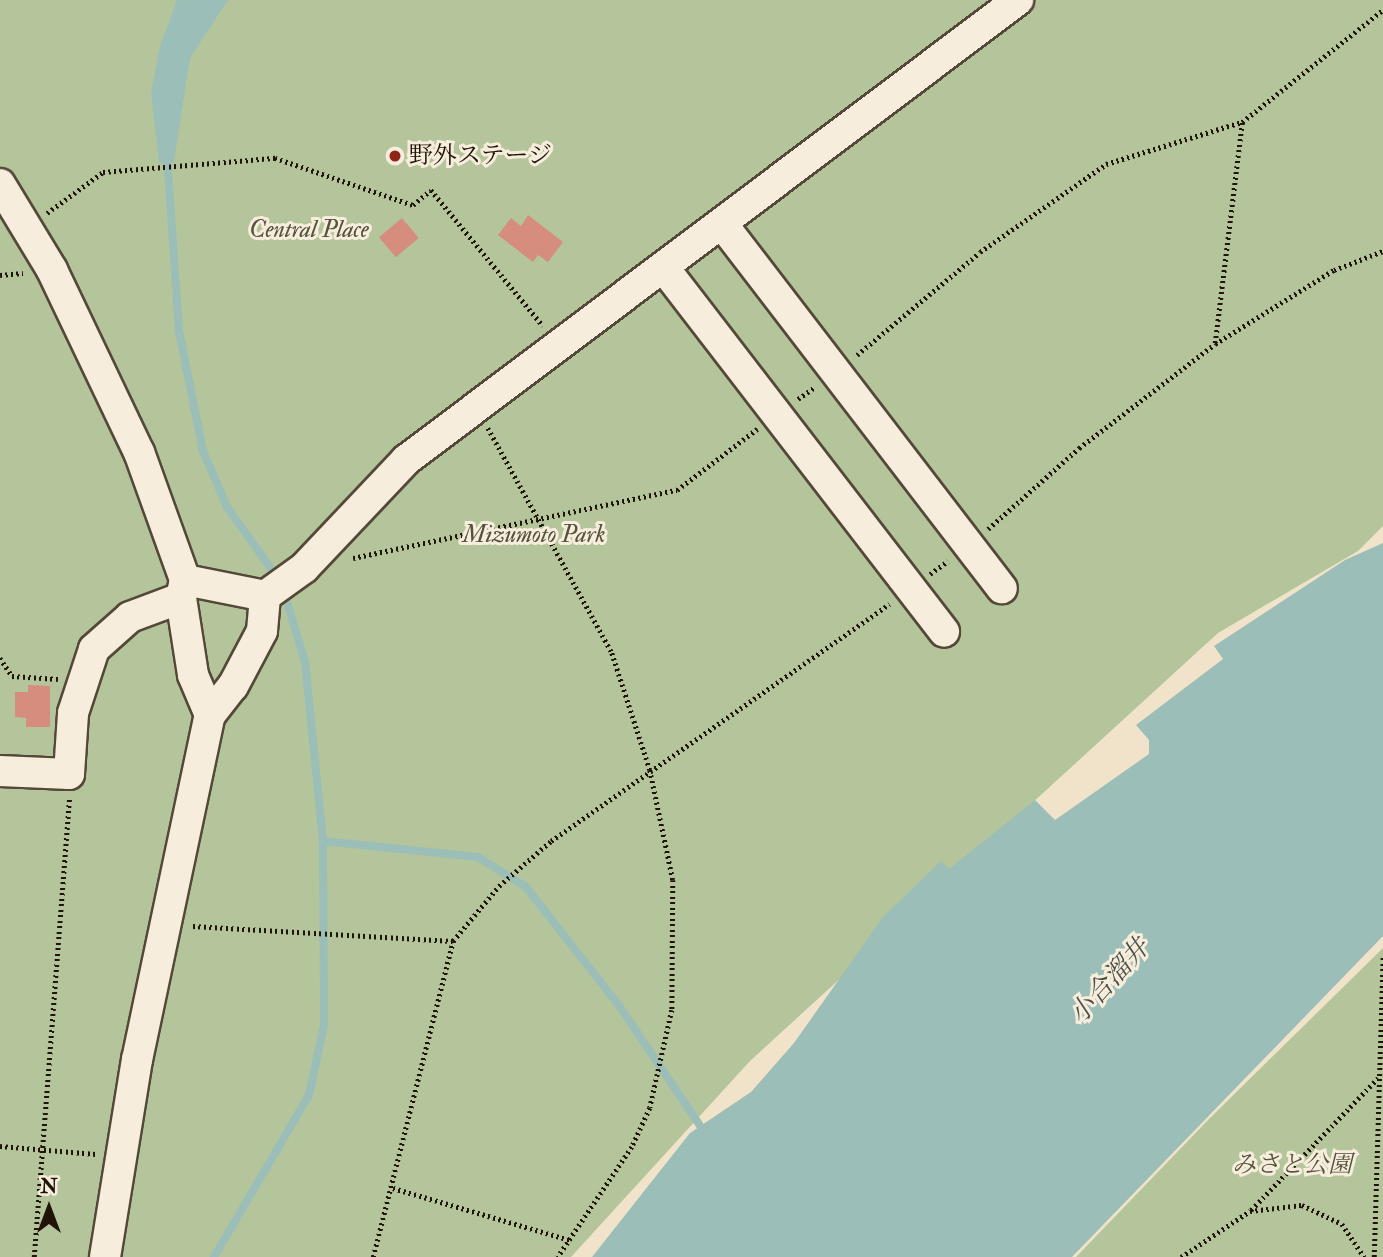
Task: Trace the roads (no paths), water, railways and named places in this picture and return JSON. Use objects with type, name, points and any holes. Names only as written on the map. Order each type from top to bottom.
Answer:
[{"type":"street","points":[[105,1257],[164,925],[210,715],[233,687],[283,583],[406,460],[561,348],[1018,0]]},
{"type":"street","points":[[0,184],[52,270],[139,452],[183,589],[193,675],[210,715]]},
{"type":"street","points":[[723,225],[1002,588]]},
{"type":"street","points":[[664,268],[944,632]]},
{"type":"street","points":[[0,771],[69,774],[79,681],[109,631],[183,589],[283,583]]},
{"type":"water","points":[[177,0],[228,0],[190,58],[174,162],[166,164],[159,163],[151,93],[160,46]]},
{"type":"water","name":"小合溜井","points":[[1383,543],[1383,936],[1072,1257],[592,1257],[690,1133],[751,1092],[794,1043],[883,917],[941,861],[949,869],[1035,800],[1055,820],[1149,754],[1149,740],[1136,725],[1223,659],[1214,646],[1345,560]]},
{"type":"waterway","points":[[167,155],[179,331],[203,451],[227,507],[279,580]]},
{"type":"waterway","points":[[214,1257],[309,1095],[324,1025],[323,841],[305,662],[284,592]]},
{"type":"waterway","points":[[323,841],[478,857],[526,887],[620,1007],[701,1127]]},
{"type":"place","name":"野外ステージ","points":[[395,156]]},
{"type":"park label","name":"Central Place","points":[[309,230]]},
{"type":"park label","name":"Mizumoto Park","points":[[534,535]]},
{"type":"park label","name":"みさと公園","points":[[1292,1165]]}]
